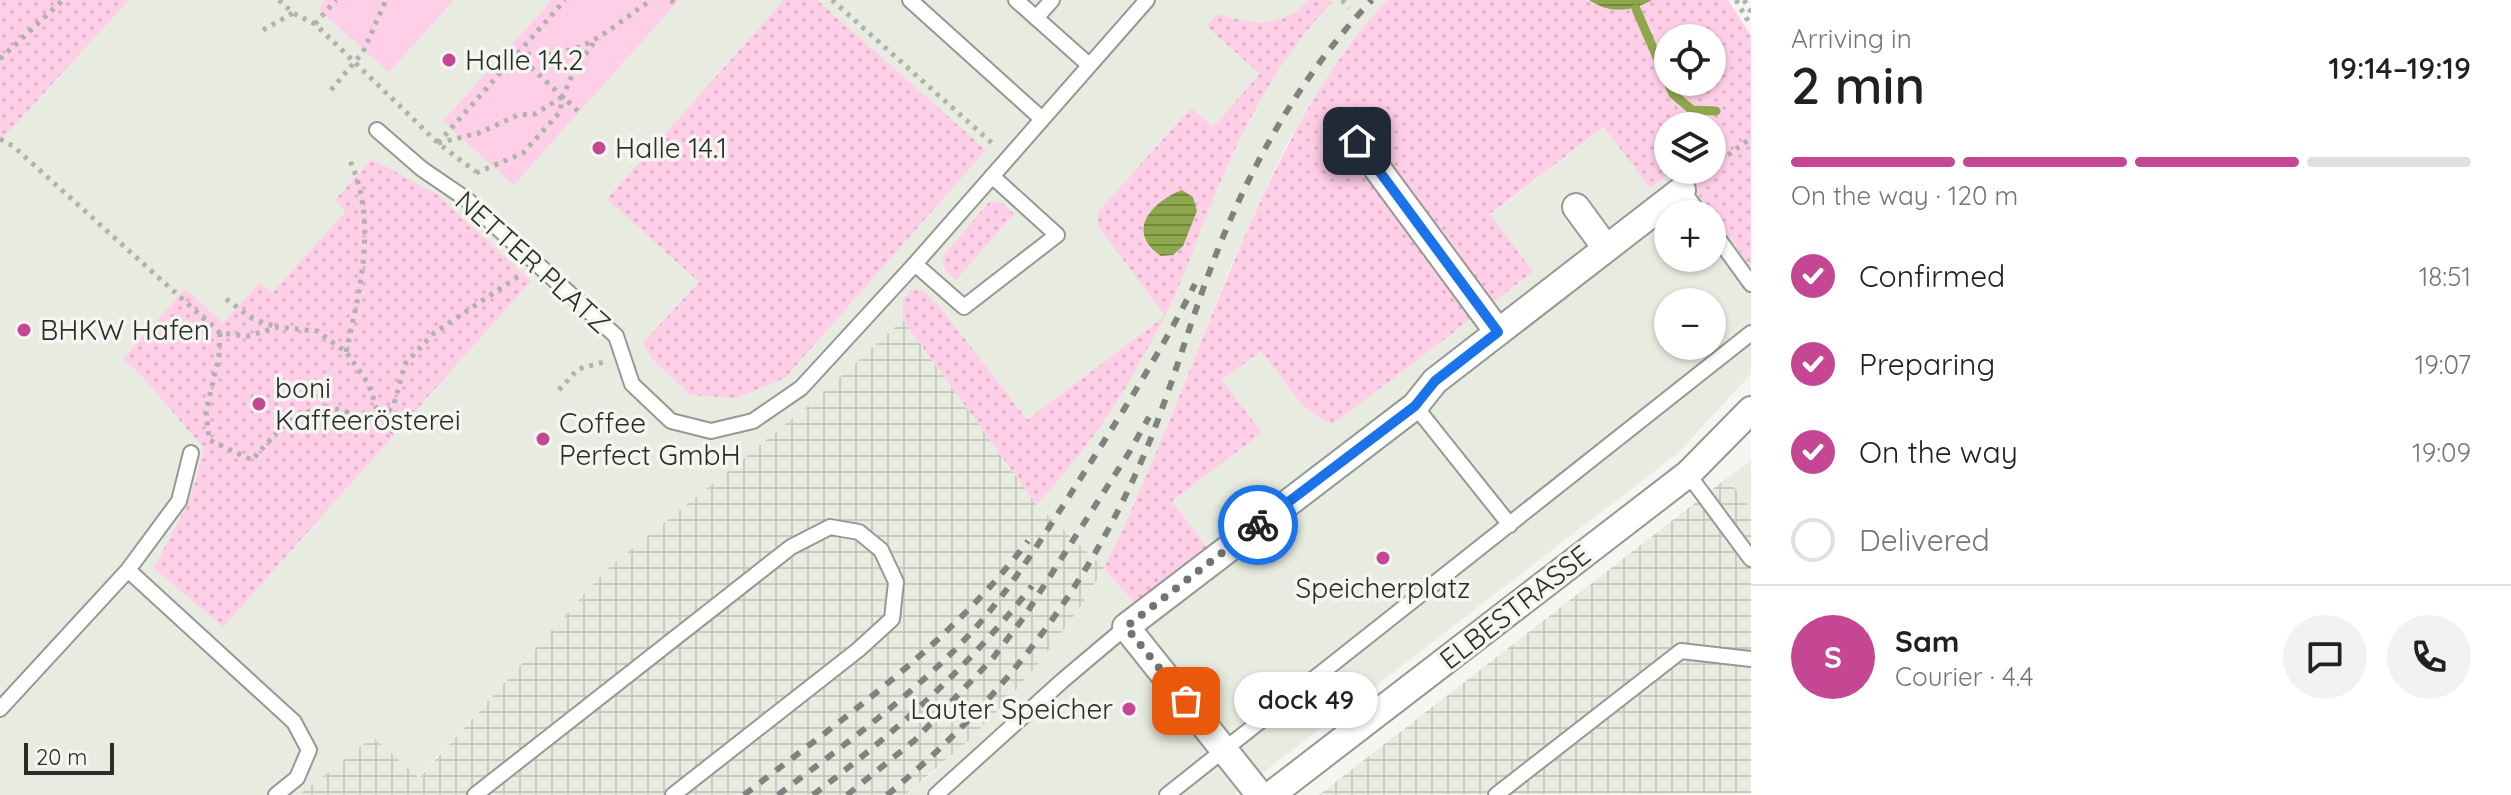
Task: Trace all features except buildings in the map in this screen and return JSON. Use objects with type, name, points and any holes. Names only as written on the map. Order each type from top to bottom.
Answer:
[{"type":"street","points":[[1357,141],[1498,332]]},
{"type":"street","points":[[1260,795],[1126,627],[1415,406],[1435,381],[1682,190]]},
{"type":"street","points":[[1576,207],[1606,248]]},
{"type":"street","name":"ELBESTRASSE","points":[[1271,795],[1688,474],[1751,410]]},
{"type":"lane","points":[[910,0],[1042,119]]},
{"type":"lane","points":[[1016,0],[1089,65]]},
{"type":"lane","points":[[1036,18],[1052,0]]},
{"type":"lane","name":"NETTER PLATZ","points":[[377,130],[422,169],[466,199],[616,336],[632,384],[671,421],[711,431],[753,421],[801,388],[915,264],[1147,0]]},
{"type":"lane","points":[[915,264],[964,307],[1057,235],[992,176]]},
{"type":"lane","points":[[1682,190],[1690,200]]},
{"type":"lane","points":[[1726,249],[1751,284]]},
{"type":"lane","points":[[1167,795],[1751,333]]},
{"type":"lane","points":[[1415,406],[1510,525]]},
{"type":"lane","points":[[0,709],[128,570],[179,501],[191,453]]},
{"type":"lane","points":[[1688,474],[1751,559]]},
{"type":"lane","points":[[475,795],[791,547],[830,527],[859,532],[881,550],[896,582],[892,619],[858,650],[673,795]]},
{"type":"lane","points":[[128,570],[294,722],[309,750],[297,778],[276,795]]},
{"type":"lane","points":[[936,795],[1126,627]]},
{"type":"lane","points":[[1496,795],[1681,651],[1751,659]]},
{"type":"path","points":[[0,59],[63,0]]},
{"type":"path","points":[[279,0],[293,13],[315,24],[438,143],[476,172]]},
{"type":"path","points":[[315,24],[336,0]]},
{"type":"path","points":[[331,90],[363,52],[386,0]]},
{"type":"path","points":[[438,143],[565,0]]},
{"type":"path","points":[[466,199],[476,172],[523,153],[560,112],[563,96],[575,69],[595,41],[652,0]]},
{"type":"path","points":[[832,0],[1008,158]]},
{"type":"path","points":[[1342,0],[1349,8]]},
{"type":"path","points":[[1736,0],[1751,26]]},
{"type":"path","points":[[1744,0],[1751,12]]},
{"type":"path","points":[[263,30],[293,13]]},
{"type":"path","points":[[517,54],[566,52],[595,41]]},
{"type":"path","points":[[509,47],[579,112]]},
{"type":"path","points":[[438,143],[479,133],[518,115],[535,114],[563,96]]},
{"type":"path","points":[[1726,157],[1751,138]]},
{"type":"path","points":[[0,139],[13,146],[220,333],[248,336],[278,327]]},
{"type":"path","points":[[346,352],[359,296],[365,243],[362,195],[350,161]]},
{"type":"path","points":[[381,421],[394,404],[405,364],[434,333],[515,280],[534,259]]},
{"type":"path","points":[[226,299],[253,319],[278,327],[317,331],[346,352],[368,383],[381,421]]},
{"type":"path","points":[[220,333],[219,356],[206,411],[209,440],[252,460],[289,419],[324,406],[381,421],[394,433]]},
{"type":"path","points":[[559,390],[578,369],[622,356]]},
{"type":"shaded area","points":[[0,0],[1387,0],[1340,58],[1284,149],[1229,270],[1134,509],[1104,568],[1206,548],[1172,501],[1262,433],[1222,380],[1261,350],[1304,407],[1332,425],[1532,273],[1490,215],[1605,127],[1650,187],[1654,184],[1690,184],[1702,200],[1654,200],[1654,272],[1726,272],[1726,233],[1751,267],[1751,374],[1678,453],[1234,795],[905,795],[934,772],[1003,705],[1079,609],[1104,569],[1037,505],[903,320],[808,406],[606,570],[418,778],[373,738],[299,795],[0,795]]},
{"type":"shaded area","points":[[0,0],[129,0],[0,141]]},
{"type":"shaded area","points":[[326,0],[454,0],[389,72],[318,9]]},
{"type":"shaded area","points":[[552,0],[679,0],[514,185],[443,121]]},
{"type":"shaded area","points":[[784,0],[817,0],[986,150],[785,378],[736,398],[691,395],[653,360],[643,343],[699,282],[607,199]]},
{"type":"shaded area","points":[[1310,0],[1333,1],[1298,42],[1256,108],[1221,180],[1165,316],[1098,226],[1098,212],[1191,108],[1213,127],[1260,74],[1206,26],[1218,14],[1244,21],[1267,22],[1288,16]]},
{"type":"shaded area","points":[[1387,0],[1728,0],[1751,36],[1751,267],[1726,233],[1726,200],[1702,200],[1690,184],[1726,184],[1726,112],[1654,112],[1655,184],[1650,188],[1604,127],[1490,214],[1533,272],[1332,425],[1304,407],[1261,351],[1222,380],[1262,433],[1172,501],[1207,548],[1134,602],[1104,568],[1265,192],[1310,105],[1346,51]]},
{"type":"shaded area","points":[[1589,0],[1652,0],[1620,10],[1605,8]]},
{"type":"shaded area","points":[[372,159],[438,195],[531,281],[223,627],[154,568],[190,499],[204,449],[142,376],[123,359],[185,289],[223,323],[260,283],[272,293],[346,211],[335,200]]},
{"type":"shaded area","points":[[1182,190],[1193,197],[1197,211],[1183,246],[1173,255],[1161,256],[1150,247],[1145,237],[1146,218],[1161,202]]},
{"type":"shaded area","points":[[989,202],[1001,202],[1014,214],[956,280],[945,270],[942,257]]},
{"type":"shaded area","points":[[911,290],[922,290],[941,308],[1027,420],[1165,316],[1101,425],[1037,505],[903,320],[903,300]]},
{"type":"shaded area","points":[[903,320],[1037,505],[1104,568],[1079,609],[1003,705],[969,740],[905,795],[299,795],[373,737],[419,778],[606,570],[808,406]]},
{"type":"shaded area","points":[[1751,461],[1751,509],[1727,478]]},
{"type":"shaded area","points":[[1727,478],[1751,509],[1751,793],[1319,795]]},
{"type":"waterway","points":[[1636,9],[1673,94],[1692,110],[1716,111]]},
{"type":"railway","points":[[887,795],[928,760],[1001,684],[1065,602],[1093,557],[1141,462],[1215,257],[1262,154],[1323,57],[1372,0]]},
{"type":"railway","points":[[778,795],[901,699],[984,618],[1025,564],[1107,437],[1153,362],[1195,284]]},
{"type":"railway","points":[[847,795],[915,740],[993,658],[1024,617],[1149,417]]},
{"type":"railway","points":[[744,795],[858,708],[930,646],[998,578],[1028,541]]},
{"type":"railway","points":[[813,795],[929,698],[1007,617],[1032,586]]},
{"type":"way so far","points":[[1186,701],[1126,627],[1258,525]]},
{"type":"place","name":"Halle 14.2","points":[[449,60]]},
{"type":"place","name":"Halle 14.1","points":[[599,148]]},
{"type":"place","name":"BHKW Hafen","points":[[24,330]]},
{"type":"place","name":"boni Kaffeerösterei","points":[[259,404]]},
{"type":"place","name":"Coffee Perfect GmbH","points":[[543,439]]},
{"type":"place","name":"Speicherplatz","points":[[1383,558]]},
{"type":"place","name":"dock 49","points":[[1186,701]]},
{"type":"place","name":"Lauter Speicher","points":[[1129,709]]},
{"type":"route","points":[[1258,525],[1415,406],[1435,381],[1498,332],[1357,141]]}]
